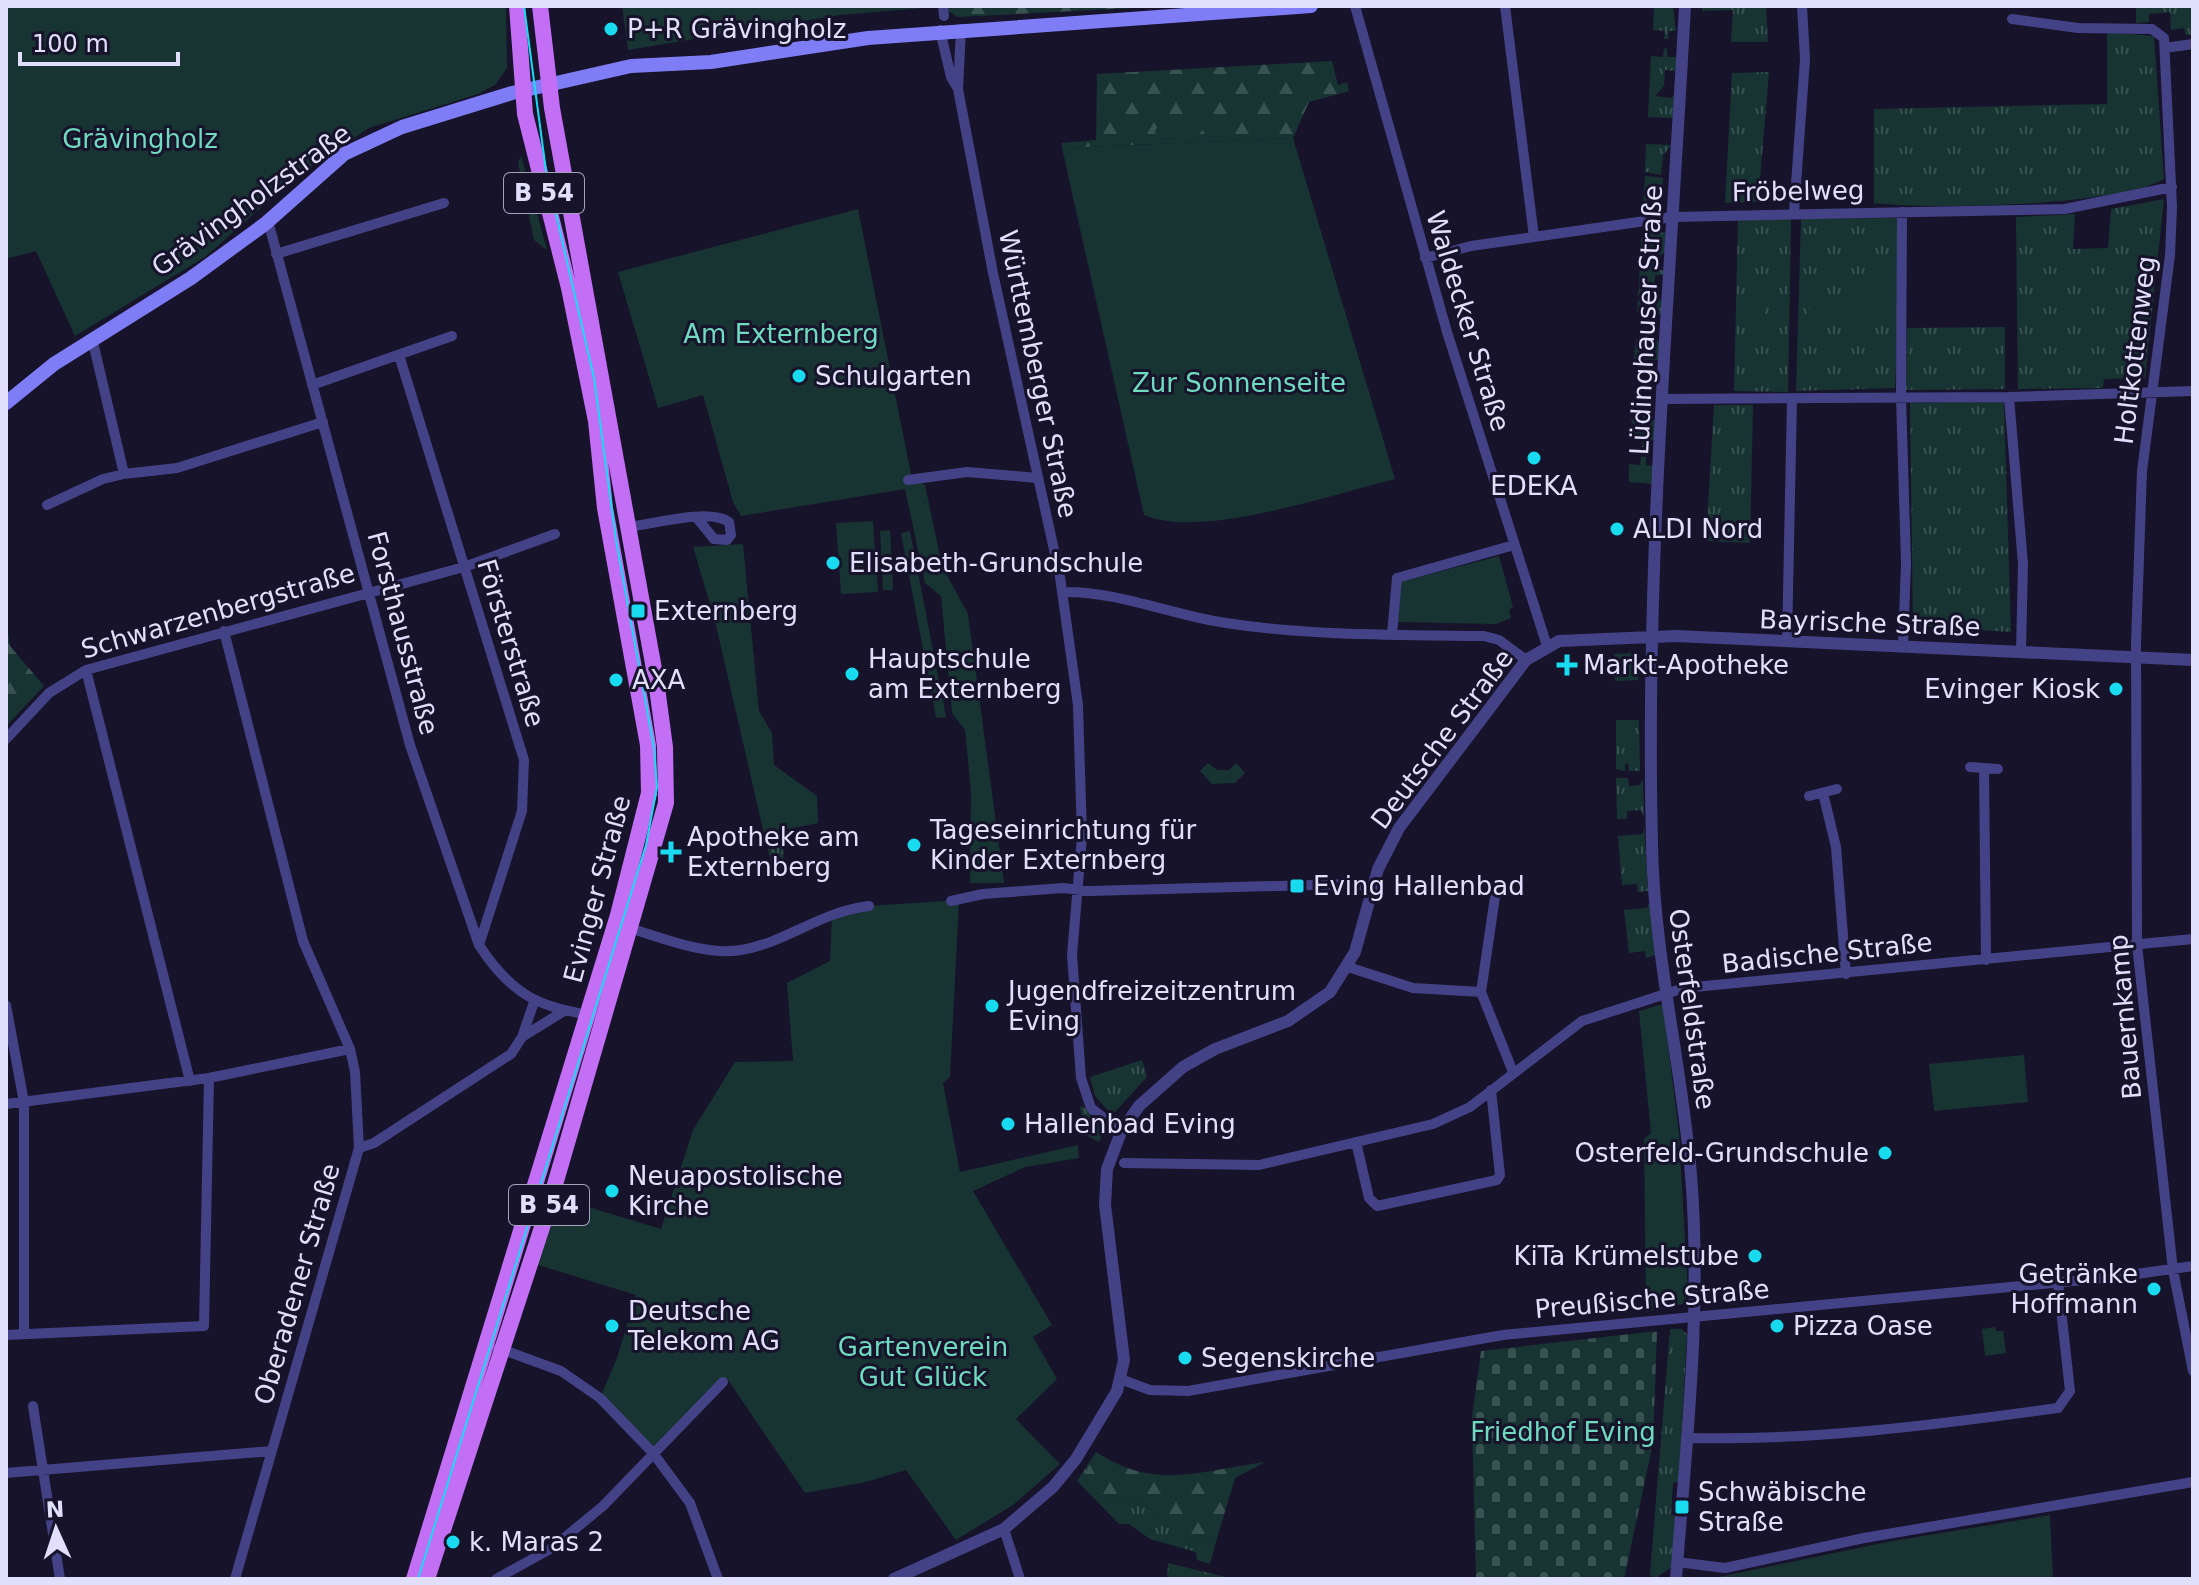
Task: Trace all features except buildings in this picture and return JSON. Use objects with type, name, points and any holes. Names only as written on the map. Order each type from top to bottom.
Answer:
[{"type":"main road","name":"Evinger Straße","points":[[414,1579],[493,1347],[547,1212],[595,1016],[622,926],[649,795],[648,745],[605,508],[600,443],[586,365],[543,191],[523,91],[517,6]]},
{"type":"main road","name":"Evinger Straße","points":[[540,6],[549,84],[656,680],[667,781],[661,829],[622,926]]},
{"type":"main road","name":"Grävingholzstraße","points":[[6,403],[92,338],[191,278],[268,221],[353,149],[402,127],[549,84],[631,66],[711,62],[942,18],[961,29],[1115,22],[1311,6]]},
{"type":"main road","name":"Evinger Straße","points":[[427,1579],[493,1347]]},
{"type":"street","name":"Waldecker Straße","points":[[1355,6],[1425,258],[1547,646]]},
{"type":"street","points":[[1505,6],[1534,237]]},
{"type":"street","name":"Lüdinghauser Straße","points":[[1652,637],[1685,6]]},
{"type":"street","points":[[1794,212],[1805,65],[1802,6]]},
{"type":"street","name":"Württemberger Straße","points":[[942,18],[951,77],[958,89]]},
{"type":"street","points":[[2012,19],[2078,28],[2152,29],[2164,38],[2165,48],[2193,44]]},
{"type":"street","name":"Württemberger Straße","points":[[961,29],[958,89],[976,193],[1063,592],[1080,735],[1083,793],[1072,955],[1081,1078],[1091,1108],[1121,1132]]},
{"type":"street","name":"Holtkottenweg","points":[[2138,657],[2142,471],[2170,255],[2172,187],[2165,48]]},
{"type":"street","name":"Fröbelweg","points":[[1425,258],[1454,249],[1673,217],[1794,212],[2065,209],[2172,187]]},
{"type":"street","points":[[276,254],[444,203]]},
{"type":"street","points":[[1902,212],[1901,397],[1906,563],[1903,646]]},
{"type":"street","name":"Forsthausstraße","points":[[268,221],[410,745],[479,945],[498,974],[534,1002],[564,1011]]},
{"type":"street","points":[[312,385],[452,336]]},
{"type":"street","points":[[92,338],[124,474]]},
{"type":"street","name":"Försterstraße","points":[[399,355],[524,760],[522,811],[479,945]]},
{"type":"street","points":[[1663,399],[2009,397],[2193,391]]},
{"type":"street","points":[[2009,397],[2023,564],[2021,651]]},
{"type":"street","points":[[1787,641],[1792,399]]},
{"type":"street","points":[[47,505],[103,479],[177,468],[323,422]]},
{"type":"street","points":[[908,480],[967,472],[1038,478]]},
{"type":"street","points":[[629,527],[697,518]]},
{"type":"street","name":"Schwarzenbergstraße","points":[[6,739],[49,693],[86,670],[464,567],[555,534]]},
{"type":"street","points":[[1392,634],[1393,592],[1397,578],[1514,545]]},
{"type":"street","points":[[1063,592],[1092,592],[1247,626],[1492,638],[1526,660]]},
{"type":"street","points":[[224,631],[303,941],[350,1049],[355,1072],[359,1148]]},
{"type":"street","name":"Bayrische Straße","points":[[1547,646],[1579,638],[1652,637],[2193,660]]},
{"type":"street","name":"Osterfeldstraße","points":[[1652,637],[1652,853],[1691,1176],[1693,1317],[1676,1579]]},
{"type":"street","name":"Deutsche Straße","points":[[894,1579],[1004,1529],[1064,1475],[1117,1391],[1124,1360],[1105,1183],[1110,1159],[1121,1132],[1139,1106],[1174,1073],[1215,1049],[1305,1012],[1330,992],[1348,967],[1373,887],[1399,828],[1526,660],[1547,646]]},
{"type":"street","name":"Bauernkamp","points":[[2138,657],[2137,945],[2173,1270],[2193,1371]]},
{"type":"street","points":[[86,670],[190,1081]]},
{"type":"street","points":[[1970,767],[1998,769]]},
{"type":"street","points":[[1984,768],[1986,960]]},
{"type":"street","points":[[1809,796],[1837,789]]},
{"type":"street","points":[[1823,793],[1836,847],[1846,974]]},
{"type":"street","points":[[951,901],[983,894],[1078,890],[1350,884],[1373,887]]},
{"type":"street","points":[[1495,897],[1481,992],[1513,1072]]},
{"type":"street","points":[[622,926],[711,949],[742,950],[832,913],[869,906]]},
{"type":"street","name":"Badische Straße","points":[[1124,1163],[1259,1165],[1453,1117],[1582,1021],[1667,992],[2193,939]]},
{"type":"street","points":[[1348,967],[1413,988],[1481,992]]},
{"type":"street","name":"Oberadener Straße","points":[[235,1579],[359,1148],[374,1143],[511,1054],[522,1037],[534,1002]]},
{"type":"street","points":[[6,1005],[24,1102],[24,1333]]},
{"type":"street","points":[[564,1011],[595,1016]]},
{"type":"street","name":"Oberadener Straße","points":[[522,1037],[564,1011]]},
{"type":"street","points":[[6,1104],[209,1078],[350,1049]]},
{"type":"street","points":[[6,1335],[204,1326],[209,1078]]},
{"type":"street","points":[[1356,1142],[1369,1198],[1377,1206],[1497,1180],[1499,1166],[1491,1090]]},
{"type":"street","name":"Preußische Straße","points":[[1120,1379],[1150,1390],[1188,1391],[1503,1335],[2058,1282],[2193,1266]]},
{"type":"street","points":[[1687,1438],[1793,1438],[2058,1408],[2070,1391],[2058,1282]]},
{"type":"street","points":[[493,1347],[561,1371],[600,1398],[653,1453],[690,1503],[710,1550],[718,1579]]},
{"type":"street","points":[[496,1579],[552,1548],[603,1506],[723,1382]]},
{"type":"street","points":[[33,1406],[60,1579]]},
{"type":"street","points":[[6,1473],[271,1451]]},
{"type":"street","points":[[1677,1562],[1725,1568],[1864,1538],[2193,1482]]},
{"type":"street","points":[[1004,1529],[1020,1579]]},
{"type":"green space","name":"Grävingholz","points":[[6,6],[506,6],[507,68],[495,85],[478,94],[369,128],[297,176],[205,257],[75,336],[36,251],[6,259]]},
{"type":"green space","points":[[622,6],[936,7],[840,15],[628,50]]},
{"type":"green space","points":[[948,6],[1175,6],[958,17],[948,11]]},
{"type":"green space","points":[[1654,6],[1673,6],[1676,31],[1669,31],[1668,39],[1664,39],[1665,31],[1653,30]]},
{"type":"green space","points":[[1702,6],[1766,6],[1768,42],[1731,42],[1733,10],[1702,11]]},
{"type":"green space","points":[[2136,6],[2193,6],[2193,35],[2186,35],[2184,28],[2171,30],[2170,12],[2149,14],[2149,22],[2136,23]]},
{"type":"green space","points":[[2107,32],[2154,36],[2164,179],[2141,188],[2107,195],[2023,204],[1936,206],[1874,203],[1874,109],[2107,104]]},
{"type":"green space","points":[[1664,48],[1667,49],[1667,57],[1677,57],[1676,71],[1665,70],[1664,86],[1655,96],[1671,98],[1674,95],[1673,118],[1648,117],[1651,56],[1663,57]]},
{"type":"green space","points":[[1332,61],[1338,85],[1347,82],[1349,91],[1309,102],[1293,138],[1062,148],[1062,143],[1096,140],[1097,74]]},
{"type":"green space","points":[[1769,72],[1758,202],[1725,203],[1732,73]]},
{"type":"green space","points":[[1196,118],[1203,129],[1195,140],[1187,140],[1181,135],[1165,141],[1157,138],[1155,131],[1162,121],[1182,124]]},
{"type":"green space","name":"Zur Sonnenseite","points":[[1293,138],[1395,479],[1232,519],[1169,521],[1144,515],[1062,148]]},
{"type":"green space","points":[[1646,144],[1672,145],[1663,155],[1661,175],[1645,172]]},
{"type":"green space","points":[[521,156],[547,250],[534,240],[518,162]]},
{"type":"green space","points":[[1645,176],[1663,178],[1661,208],[1657,202],[1643,206]]},
{"type":"green space","points":[[2164,199],[2145,378],[2104,379],[2103,388],[2018,389],[2016,217],[2075,214],[2073,249],[2108,248],[2111,209]]},
{"type":"green space","name":"Am Externberg","points":[[858,209],[912,479],[925,485],[942,566],[968,614],[1004,883],[970,883],[971,791],[965,730],[952,713],[941,596],[925,583],[905,489],[741,516],[733,502],[703,395],[658,408],[618,272]]},
{"type":"green space","points":[[1902,218],[1895,388],[1796,391],[1801,219]]},
{"type":"green space","points":[[1791,219],[1788,392],[1734,391],[1738,220]]},
{"type":"green space","points":[[1645,230],[1667,233],[1666,252],[1640,265],[1641,238],[1645,238]]},
{"type":"green space","points":[[1655,261],[1655,270],[1665,270],[1665,275],[1655,275],[1654,290],[1647,290],[1638,297],[1640,267]]},
{"type":"green space","points":[[1844,282],[1890,283],[1890,320],[1844,319]]},
{"type":"green space","points":[[1811,291],[1827,293],[1826,323],[1808,324]]},
{"type":"green space","points":[[1744,292],[1765,293],[1765,317],[1744,317]]},
{"type":"green space","points":[[1654,294],[1654,299],[1664,300],[1662,315],[1654,314],[1653,323],[1649,322],[1649,314],[1637,313],[1638,300]]},
{"type":"green space","points":[[2005,327],[2005,389],[1906,390],[1907,328]]},
{"type":"green space","points":[[1648,331],[1652,331],[1652,340],[1661,341],[1660,360],[1634,359],[1636,339],[1647,340]]},
{"type":"green space","points":[[2004,401],[2011,632],[1913,626],[1910,403]]},
{"type":"green space","points":[[1714,405],[1753,405],[1750,543],[1706,541]]},
{"type":"green space","points":[[1643,412],[1648,412],[1648,420],[1657,420],[1655,440],[1647,440],[1646,448],[1642,448],[1642,440],[1630,439],[1634,427],[1631,419],[1643,419]]},
{"type":"green space","points":[[1641,457],[1646,457],[1646,465],[1654,466],[1653,484],[1629,482],[1629,464],[1640,465]]},
{"type":"green space","points":[[873,521],[878,592],[841,594],[836,523]]},
{"type":"green space","points":[[890,530],[893,590],[883,590],[880,531]]},
{"type":"green space","points":[[910,531],[946,717],[936,718],[901,533]]},
{"type":"green space","points":[[743,544],[759,711],[772,733],[774,765],[817,796],[818,823],[764,834],[715,621],[693,547]]},
{"type":"green space","points":[[1499,556],[1513,607],[1509,610],[1511,618],[1496,624],[1398,622],[1400,582]]},
{"type":"green space","points":[[6,618],[10,646],[44,686],[6,726]]},
{"type":"green space","points":[[1634,653],[1639,663],[1638,680],[1615,681],[1614,654]]},
{"type":"green space","points":[[1616,720],[1639,720],[1640,771],[1629,771],[1628,763],[1625,764],[1625,771],[1616,769]]},
{"type":"green space","points":[[1208,763],[1217,770],[1229,770],[1236,763],[1245,773],[1235,783],[1212,784],[1200,771]]},
{"type":"green space","points":[[1616,778],[1628,778],[1629,786],[1640,785],[1643,779],[1644,817],[1641,810],[1627,811],[1627,819],[1617,819]]},
{"type":"green space","points":[[1644,826],[1648,891],[1638,892],[1637,884],[1622,885],[1618,836],[1643,834]]},
{"type":"green space","points":[[782,831],[784,865],[780,868],[772,864],[764,834]]},
{"type":"green space","name":"Gartenverein Gut Glück","points":[[959,900],[950,1077],[943,1083],[960,1172],[1078,1145],[1079,1158],[1025,1167],[973,1191],[1052,1325],[1033,1337],[1057,1379],[1016,1419],[1060,1464],[1013,1505],[956,1540],[906,1470],[866,1482],[805,1493],[728,1380],[653,1453],[600,1398],[617,1358],[636,1295],[535,1264],[555,1197],[661,1229],[693,1130],[735,1062],[793,1061],[787,983],[830,961],[832,913],[869,906]]},
{"type":"green space","points":[[1650,900],[1656,955],[1646,958],[1645,951],[1629,953],[1624,910],[1647,908]]},
{"type":"green space","points":[[1663,1004],[1679,1133],[1688,1294],[1683,1304],[1646,1312],[1644,1139],[1651,1133],[1639,1011]]},
{"type":"green space","points":[[2024,1055],[2028,1102],[1934,1111],[1929,1064]]},
{"type":"green space","points":[[1142,1060],[1147,1077],[1115,1112],[1110,1113],[1095,1096],[1090,1077]]},
{"type":"green space","points":[[1083,1106],[1104,1128],[1099,1142],[1084,1134],[1080,1107]]},
{"type":"green space","points":[[1995,1327],[1996,1331],[2003,1331],[2006,1353],[1985,1356],[1982,1329]]},
{"type":"green space","points":[[1670,1329],[1681,1329],[1687,1334],[1679,1482],[1673,1483],[1671,1515],[1676,1516],[1672,1567],[1654,1579],[1650,1575]]},
{"type":"green space","name":"Friedhof Eving","points":[[1657,1331],[1653,1443],[1624,1579],[1476,1579],[1472,1417],[1481,1351]]},
{"type":"green space","points":[[1096,1452],[1085,1475],[1089,1486],[1105,1501],[1137,1497],[1180,1536],[1216,1542],[1210,1564],[1197,1560],[1196,1552],[1150,1539],[1129,1524],[1119,1524],[1077,1481]]},
{"type":"green space","points":[[1096,1452],[1118,1464],[1158,1475],[1198,1473],[1265,1462],[1235,1478],[1216,1542],[1180,1536],[1137,1497],[1105,1501],[1089,1486],[1084,1475]]},
{"type":"green space","points":[[2050,1515],[2053,1579],[1709,1579],[1887,1542]]},
{"type":"green space","points":[[1168,1563],[1234,1579],[1167,1579]]},
{"type":"tram line","points":[[418,1579],[646,845],[657,787],[654,748],[616,540],[594,378],[546,171],[524,6]]},
{"type":"place","name":"P+R Grävingholz","points":[[611,29]]},
{"type":"place","name":"Schulgarten","points":[[799,376]]},
{"type":"place","name":"EDEKA","points":[[1534,458]]},
{"type":"place","name":"ALDI Nord","points":[[1617,529]]},
{"type":"place","name":"Elisabeth-Grundschule","points":[[833,563]]},
{"type":"place","name":"Externberg","points":[[638,611]]},
{"type":"place","name":"Markt-Apotheke","points":[[1567,665]]},
{"type":"place","name":"Hauptschule am Externberg","points":[[852,674]]},
{"type":"place","name":"AXA","points":[[616,680]]},
{"type":"place","name":"Evinger Kiosk","points":[[2116,689]]},
{"type":"place","name":"Tageseinrichtung für Kinder Externberg","points":[[914,845]]},
{"type":"place","name":"Apotheke am Externberg","points":[[671,852]]},
{"type":"place","name":"Eving Hallenbad","points":[[1297,886]]},
{"type":"place","name":"Jugendfreizeitzentrum Eving","points":[[992,1006]]},
{"type":"place","name":"Hallenbad Eving","points":[[1008,1124]]},
{"type":"place","name":"Osterfeld-Grundschule","points":[[1885,1153]]},
{"type":"place","name":"Neuapostolische Kirche","points":[[612,1191]]},
{"type":"place","name":"KiTa Krümelstube","points":[[1755,1256]]},
{"type":"place","name":"Getränke Hoffmann","points":[[2154,1289]]},
{"type":"place","name":"Deutsche Telekom AG","points":[[612,1326]]},
{"type":"place","name":"Pizza Oase","points":[[1777,1326]]},
{"type":"place","name":"Segenskirche","points":[[1185,1358]]},
{"type":"place","name":"Schwäbische Straße","points":[[1682,1507]]},
{"type":"place","name":"k. Maras 2","points":[[453,1542]]}]
